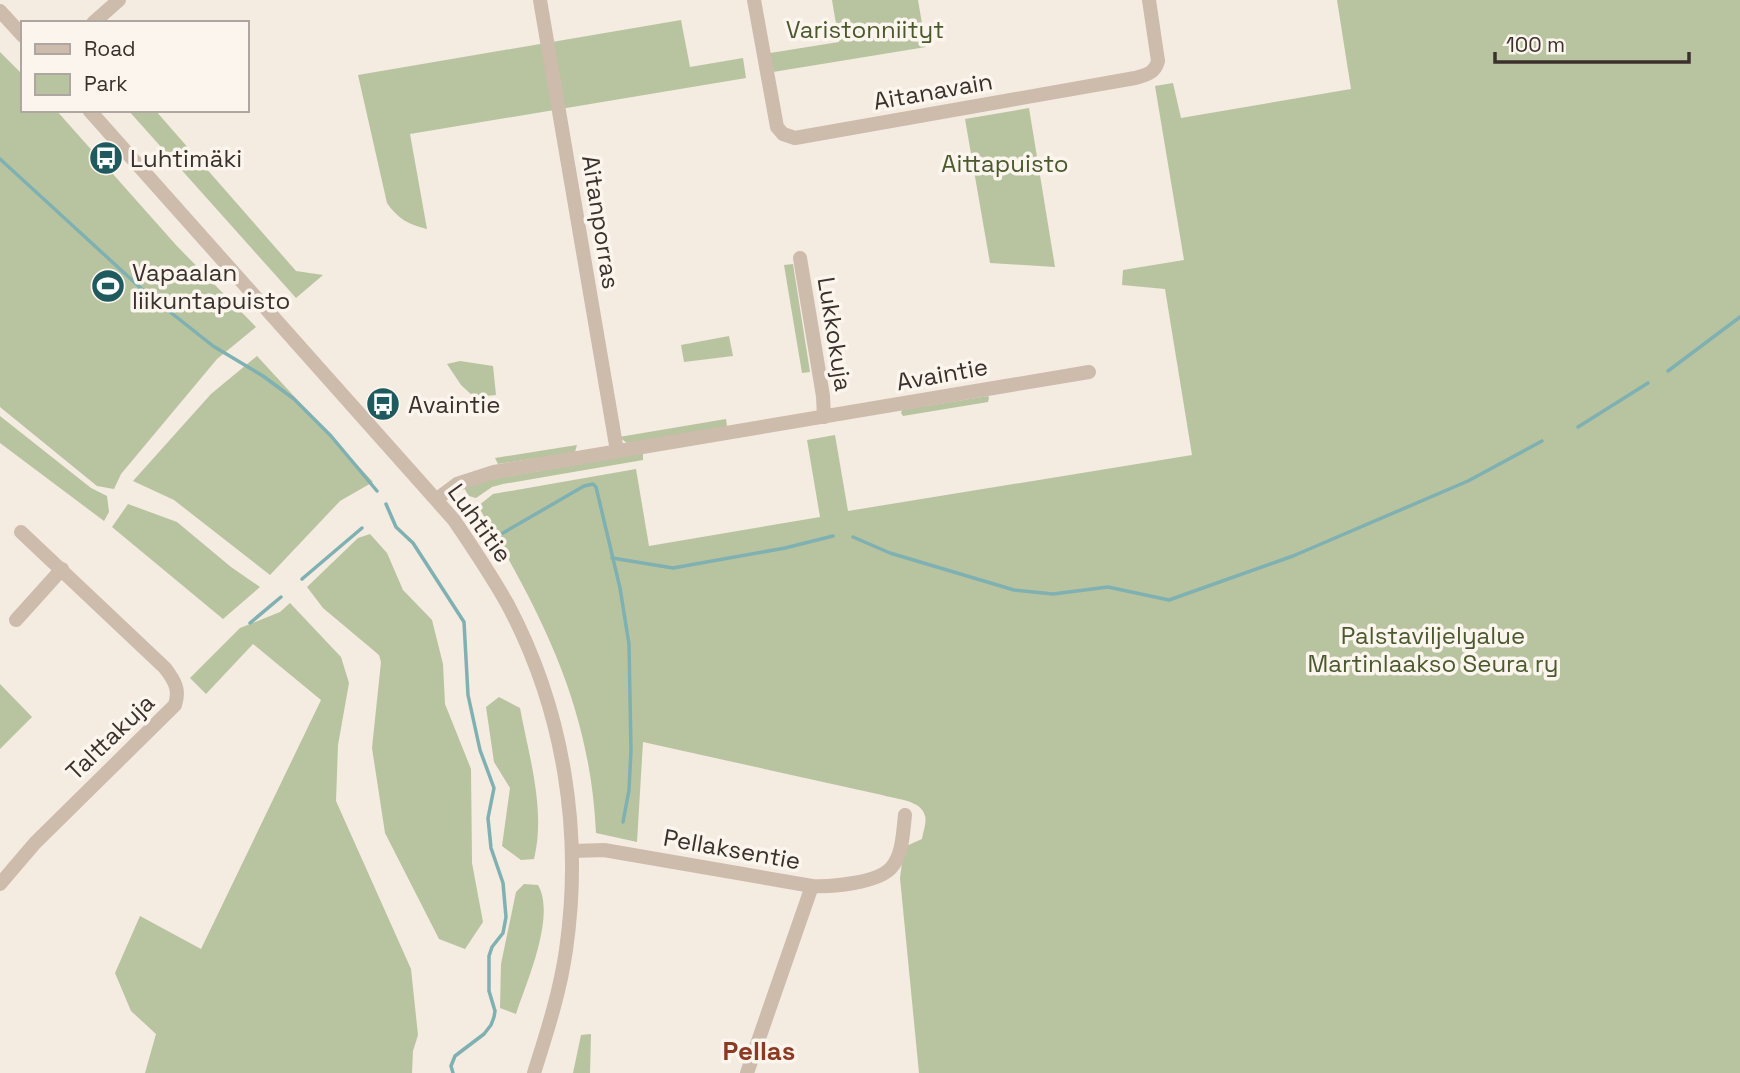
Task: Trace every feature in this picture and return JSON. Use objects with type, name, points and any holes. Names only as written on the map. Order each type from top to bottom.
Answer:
[{"type":"street","points":[[95,21],[119,0]]},
{"type":"street","name":"Aitanporras","points":[[540,0],[617,451]]},
{"type":"street","name":"Aitanavain","points":[[754,0],[777,127],[783,134],[795,138],[1150,74],[1156,69],[1158,61],[1149,0]]},
{"type":"street","points":[[0,11],[21,34]]},
{"type":"street","name":"Luhtitie","points":[[91,112],[437,499],[486,568],[526,641],[561,750],[573,851],[566,952],[549,1026],[534,1073]]},
{"type":"street","name":"Lukkokuja","points":[[800,258],[824,417]]},
{"type":"street","name":"Avaintie","points":[[437,499],[457,484],[494,472],[1088,372]]},
{"type":"street","name":"Talttakuja","points":[[0,884],[35,843],[175,705],[178,695],[176,685],[165,668],[21,531]]},
{"type":"street","points":[[16,620],[62,569]]},
{"type":"street","points":[[812,886],[838,886],[883,873],[891,868],[900,850],[905,815]]},
{"type":"street","name":"Pellaksentie","points":[[573,851],[604,850],[812,886],[747,1073]]},
{"type":"green space","name":"Varistonniityt","points":[[832,0],[918,0],[926,47],[773,72],[770,53],[839,42]]},
{"type":"green space","name":"Palstaviljelyalue Martinlaakso Seura ry","points":[[1337,0],[1740,0],[1740,1073],[919,1073],[900,878],[904,847],[922,839],[926,821],[923,811],[914,803],[901,799],[643,742],[637,842],[596,833],[592,787],[573,701],[522,584],[478,506],[493,494],[636,469],[649,546],[820,517],[807,440],[835,435],[848,511],[1192,455],[1165,289],[1122,285],[1123,270],[1184,260],[1155,86],[1173,83],[1181,118],[1351,89]]},
{"type":"green space","points":[[681,20],[690,67],[743,58],[746,78],[410,134],[427,229],[404,220],[387,203],[358,75]]},
{"type":"green space","name":"Vapaalan liikuntapuisto","points":[[0,52],[21,73],[21,112],[58,112],[176,245],[256,327],[217,359],[121,474],[114,489],[97,486],[0,407]]},
{"type":"green space","name":"Aittapuisto","points":[[1029,108],[1055,267],[990,263],[965,119]]},
{"type":"green space","points":[[130,112],[157,112],[296,271],[323,275],[296,298]]},
{"type":"green space","points":[[793,264],[810,372],[802,373],[784,265]]},
{"type":"green space","points":[[729,336],[733,356],[684,362],[681,345]]},
{"type":"green space","points":[[257,356],[373,482],[340,501],[270,575],[174,500],[133,481],[211,394]]},
{"type":"green space","points":[[460,361],[493,366],[496,395],[474,397],[461,385],[447,364]]},
{"type":"green space","points":[[988,396],[988,402],[903,416],[901,413],[902,410]]},
{"type":"green space","points":[[0,416],[91,488],[107,496],[109,512],[104,521],[0,443]]},
{"type":"green space","points":[[726,419],[727,427],[627,443],[619,437]]},
{"type":"green space","points":[[577,445],[575,452],[498,464],[495,458]]},
{"type":"green space","points":[[643,453],[643,460],[503,484],[492,487],[476,498],[469,496],[464,488],[476,482]]},
{"type":"green space","points":[[128,504],[177,522],[231,567],[260,587],[223,619],[112,527]]},
{"type":"green space","points":[[370,534],[387,553],[403,590],[432,620],[443,664],[445,704],[471,769],[472,863],[483,922],[465,949],[439,939],[385,833],[372,748],[381,662],[379,655],[323,608],[307,587],[358,538]]},
{"type":"green space","points":[[290,603],[341,657],[349,683],[338,745],[336,801],[411,969],[418,1035],[413,1051],[412,1073],[145,1073],[156,1034],[131,1011],[115,973],[140,916],[201,949],[321,700],[253,644],[206,694],[190,678],[240,628],[280,612]]},
{"type":"green space","points":[[0,684],[32,717],[0,749]]},
{"type":"green space","points":[[499,697],[520,708],[537,803],[534,859],[521,860],[502,846],[510,788],[494,762],[486,707]]},
{"type":"green space","points":[[524,884],[538,885],[543,898],[544,914],[533,967],[516,1014],[500,1008],[501,964],[516,892]]},
{"type":"green space","points":[[591,1034],[590,1073],[573,1073],[581,1035]]},
{"type":"waterway","points":[[0,159],[145,292],[213,346],[263,376],[294,399],[331,436],[377,491]]},
{"type":"waterway","points":[[1668,371],[1740,317]]},
{"type":"waterway","points":[[1578,427],[1648,383]]},
{"type":"waterway","points":[[853,537],[890,553],[1014,590],[1053,594],[1108,587],[1169,600],[1293,556],[1468,481],[1542,441]]},
{"type":"waterway","points":[[503,533],[584,486],[593,484],[596,487],[620,588],[629,644],[631,750],[629,790],[623,822]]},
{"type":"waterway","points":[[386,504],[396,527],[413,543],[464,622],[468,695],[480,750],[494,788],[488,818],[491,848],[503,883],[506,917],[503,933],[492,947],[489,956],[489,991],[495,1011],[491,1025],[484,1034],[455,1056],[451,1066],[453,1073]]},
{"type":"waterway","points":[[302,579],[362,528]]},
{"type":"waterway","points":[[612,558],[673,568],[785,548],[833,536]]},
{"type":"waterway","points":[[250,623],[281,597]]},
{"type":"place","name":"Luhtimäki","points":[[106,158]]},
{"type":"place","name":"Vapaalan liikuntapuisto","points":[[108,286]]},
{"type":"place","name":"Avaintie","points":[[383,404]]},
{"type":"district","name":"Pellas","points":[[759,1051]]}]
